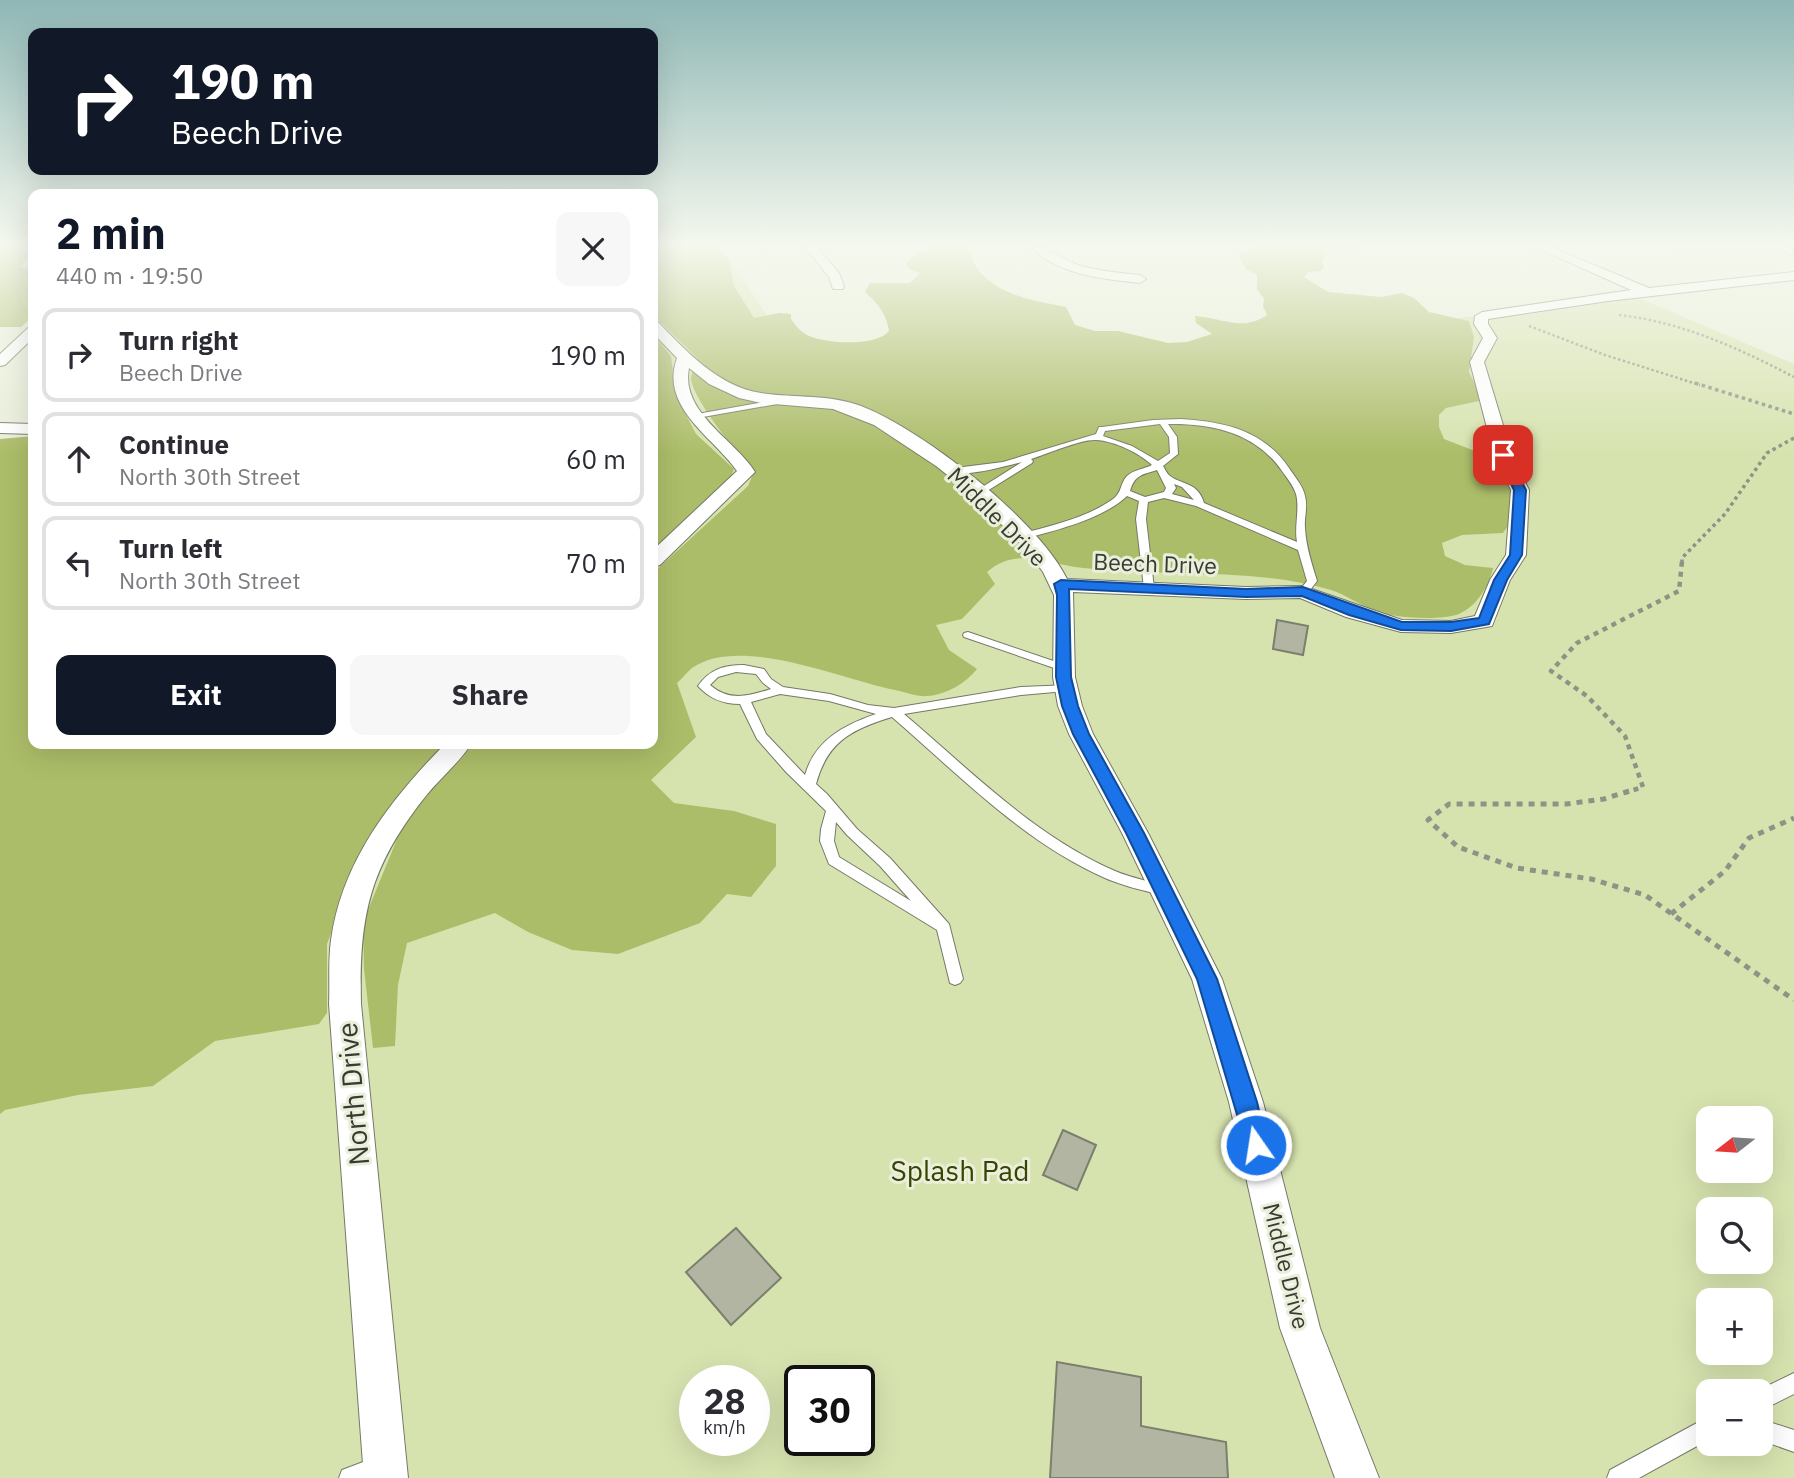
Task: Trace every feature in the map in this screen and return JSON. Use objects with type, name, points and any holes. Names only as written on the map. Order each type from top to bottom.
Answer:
[{"type":"street","points":[[1303,592],[1354,612],[1401,626],[1451,626],[1484,621],[1500,580],[1516,555],[1520,490],[1503,455],[1477,362],[1490,338],[1481,324],[1482,316]]},
{"type":"street","points":[[658,330],[684,359],[680,370],[687,401],[696,416],[746,472],[658,556]]},
{"type":"street","points":[[0,362],[28,336]]},
{"type":"street","name":"Middle Drive","points":[[684,359],[726,386],[744,394],[825,402],[873,417],[955,471],[1023,536],[1061,584],[1064,595],[1065,677],[1081,734],[1207,979],[1246,1102],[1300,1328],[1357,1478]]},
{"type":"street","points":[[0,428],[28,429]]},
{"type":"street","name":"Beech Drive","points":[[1061,584],[1246,593],[1303,592]]},
{"type":"street","name":"North Drive","points":[[386,1471],[345,1004],[346,939],[361,879],[378,842],[414,790],[454,749]]},
{"type":"lane","points":[[696,416],[791,400]]},
{"type":"lane","points":[[955,471],[1000,465],[1067,443],[1099,436],[1102,429],[1138,422],[1226,426],[1248,434],[1270,449],[1286,466],[1301,497],[1302,548],[1312,582],[1303,592]]},
{"type":"lane","points":[[1023,536],[1062,524],[1109,505],[1123,496],[1129,479],[1160,465],[1174,454],[1172,437],[1163,422]]},
{"type":"lane","points":[[1095,437],[1132,449],[1160,465],[1171,488],[1165,495]]},
{"type":"lane","points":[[979,493],[1039,454]]},
{"type":"lane","points":[[1167,478],[1185,485],[1199,499],[1199,504]]},
{"type":"lane","points":[[1125,492],[1144,500],[1165,495],[1199,504],[1302,548]]},
{"type":"lane","points":[[1144,500],[1140,519],[1149,588]]},
{"type":"lane","points":[[968,635],[1065,677]]},
{"type":"lane","points":[[780,690],[745,701],[727,701],[713,695],[704,685],[709,676],[724,669],[760,671],[767,681],[780,690],[830,698],[867,709],[894,712],[994,797],[1049,839],[1106,873],[1163,890]]},
{"type":"lane","points":[[809,785],[817,758],[829,743],[845,731],[894,712],[1021,691],[1065,677]]},
{"type":"lane","points":[[745,701],[761,736],[944,928],[955,979]]},
{"type":"lane","points":[[833,810],[826,841],[834,860],[944,928]]},
{"type":"lane","points":[[1773,1394],[1794,1383]]},
{"type":"lane","points":[[1773,1434],[1794,1441]]},
{"type":"lane","points":[[1618,1478],[1696,1435]]},
{"type":"lane","points":[[350,1478],[386,1471]]},
{"type":"path","points":[[1630,316],[1703,335],[1794,377]]},
{"type":"path","points":[[1538,322],[1525,324],[1537,331],[1605,355],[1794,414]]},
{"type":"path","points":[[1794,438],[1767,453],[1725,514],[1682,558],[1679,591],[1577,643],[1551,671],[1587,696],[1625,736],[1643,787],[1604,799],[1566,804],[1449,804],[1428,820],[1458,847],[1517,868],[1591,879],[1645,895],[1794,1000]]},
{"type":"path","points":[[1671,914],[1726,871],[1749,838],[1794,818]]},
{"type":"green space","points":[[0,316],[28,316],[28,321],[21,327],[0,327]]},
{"type":"green space","name":"Splash Pad","points":[[658,316],[768,316],[826,402],[1474,316],[1681,316],[1794,364],[1794,1478],[0,1478],[0,500],[28,707],[28,749],[658,749]]},
{"type":"green space","points":[[658,316],[791,316],[808,336],[853,342],[875,339],[889,331],[884,316],[1070,316],[1075,325],[1095,331],[1118,331],[1168,343],[1187,342],[1212,334],[1196,323],[1195,316],[1232,323],[1249,323],[1265,316],[1447,316],[1469,321],[1474,337],[1469,372],[1477,388],[1479,401],[1446,408],[1439,415],[1439,427],[1444,439],[1498,460],[1512,496],[1513,519],[1503,533],[1462,535],[1442,543],[1445,556],[1465,565],[1493,568],[1489,582],[1477,601],[1459,614],[1451,616],[1417,618],[1383,613],[1331,590],[1270,578],[1114,571],[1021,558],[998,564],[987,572],[995,584],[962,619],[936,625],[949,650],[977,669],[948,691],[927,696],[916,695],[764,657],[712,659],[692,668],[677,683],[696,737],[651,780],[674,803],[734,811],[776,824],[776,866],[751,897],[727,894],[700,923],[618,954],[572,950],[528,932],[495,913],[407,943],[398,985],[395,1046],[373,1048],[364,969],[363,922],[402,827],[449,766],[468,749],[658,749],[658,568],[748,486],[753,474],[708,413],[694,388],[691,376],[698,359],[658,320]]},
{"type":"green space","points":[[658,340],[671,356],[674,381],[682,407],[696,434],[734,469],[721,491],[699,514],[658,548]]},
{"type":"green space","points":[[28,436],[28,749],[440,749],[410,782],[367,840],[327,944],[327,1013],[319,1024],[215,1041],[153,1086],[78,1095],[5,1110],[0,1114],[0,439]]},
{"type":"building","points":[[1277,620],[1308,626],[1303,655],[1273,649]]},
{"type":"building","points":[[1063,1130],[1096,1145],[1077,1190],[1043,1175]]},
{"type":"building","points":[[736,1228],[781,1278],[731,1325],[686,1272]]},
{"type":"building","points":[[1057,1362],[1141,1377],[1141,1426],[1226,1442],[1228,1478],[1050,1478]]},
{"type":"route","points":[[1256,1145],[1246,1102],[1207,979],[1135,833],[1081,734],[1070,706],[1064,677],[1064,595],[1061,584],[1246,593],[1303,592],[1354,612],[1401,626],[1451,626],[1484,621],[1500,580],[1516,555],[1520,490],[1503,455]]}]
